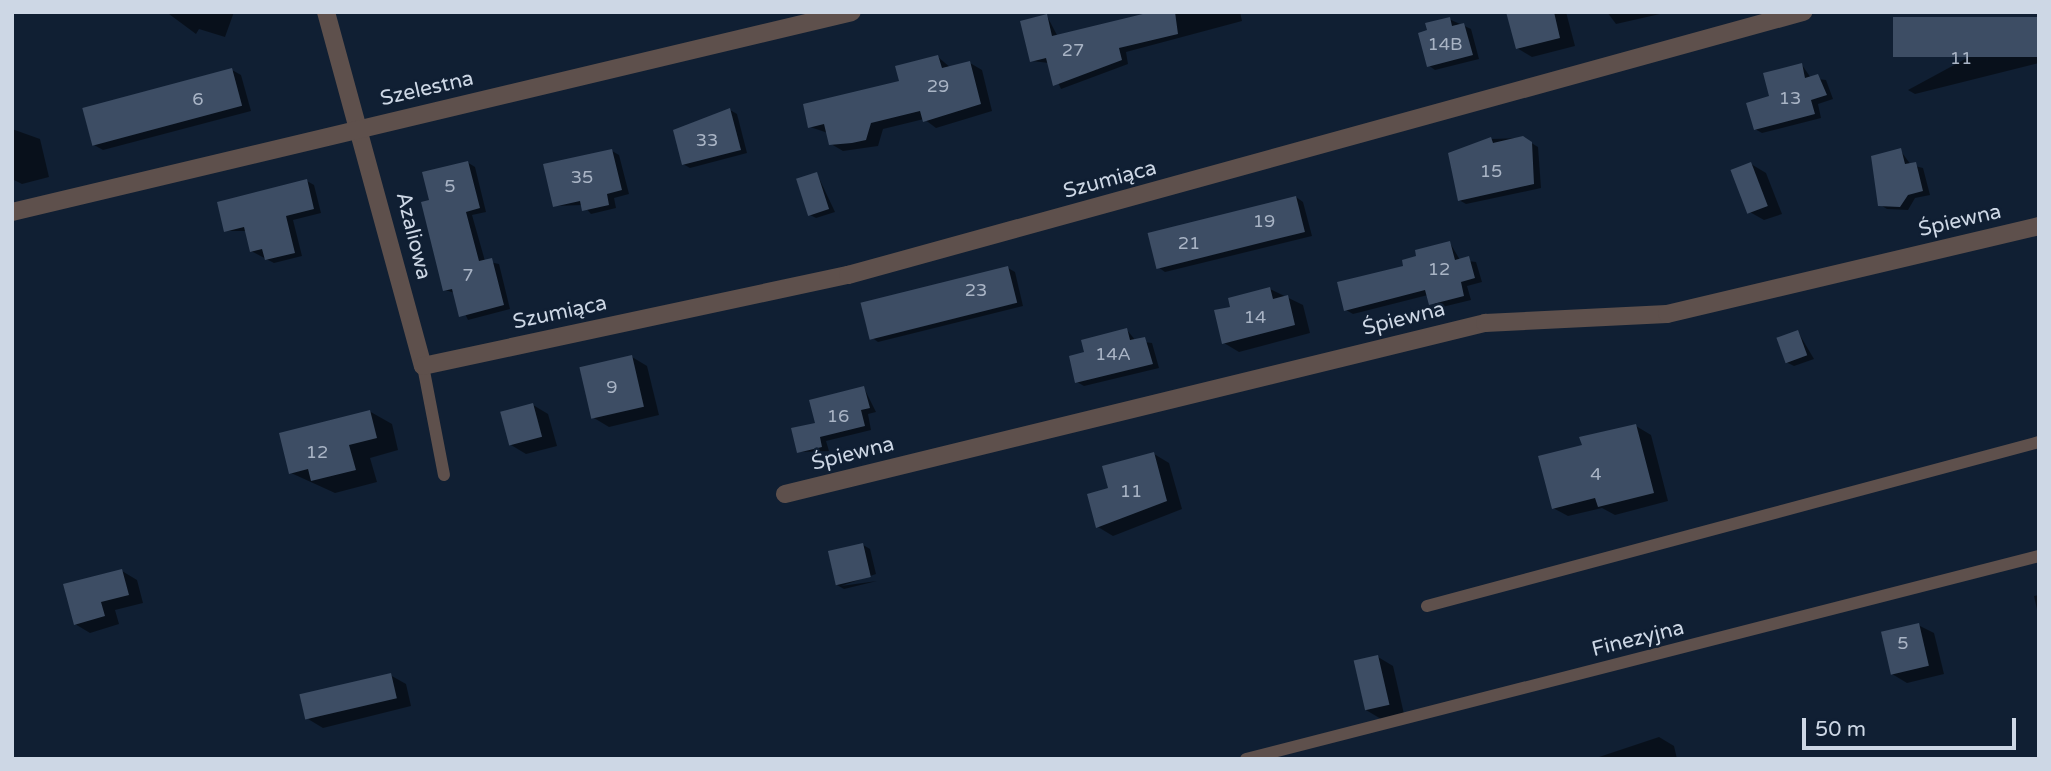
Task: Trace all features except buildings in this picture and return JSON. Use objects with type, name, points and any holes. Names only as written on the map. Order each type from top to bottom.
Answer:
[{"type":"street","name":"Azaliowa","points":[[326,12],[362,127],[423,366]]},
{"type":"street","name":"Szelestna","points":[[12,212],[852,12]]},
{"type":"street","name":"Szumiąca","points":[[423,366],[848,275],[1803,12]]},
{"type":"street","name":"Śpiewna","points":[[785,494],[1485,323],[1667,314],[2039,226]]},
{"type":"lane","name":"Azaliowa","points":[[423,366],[444,475]]},
{"type":"lane","points":[[1427,606],[2039,442]]},
{"type":"lane","name":"Finezyjna","points":[[1246,759],[2039,556]]}]
